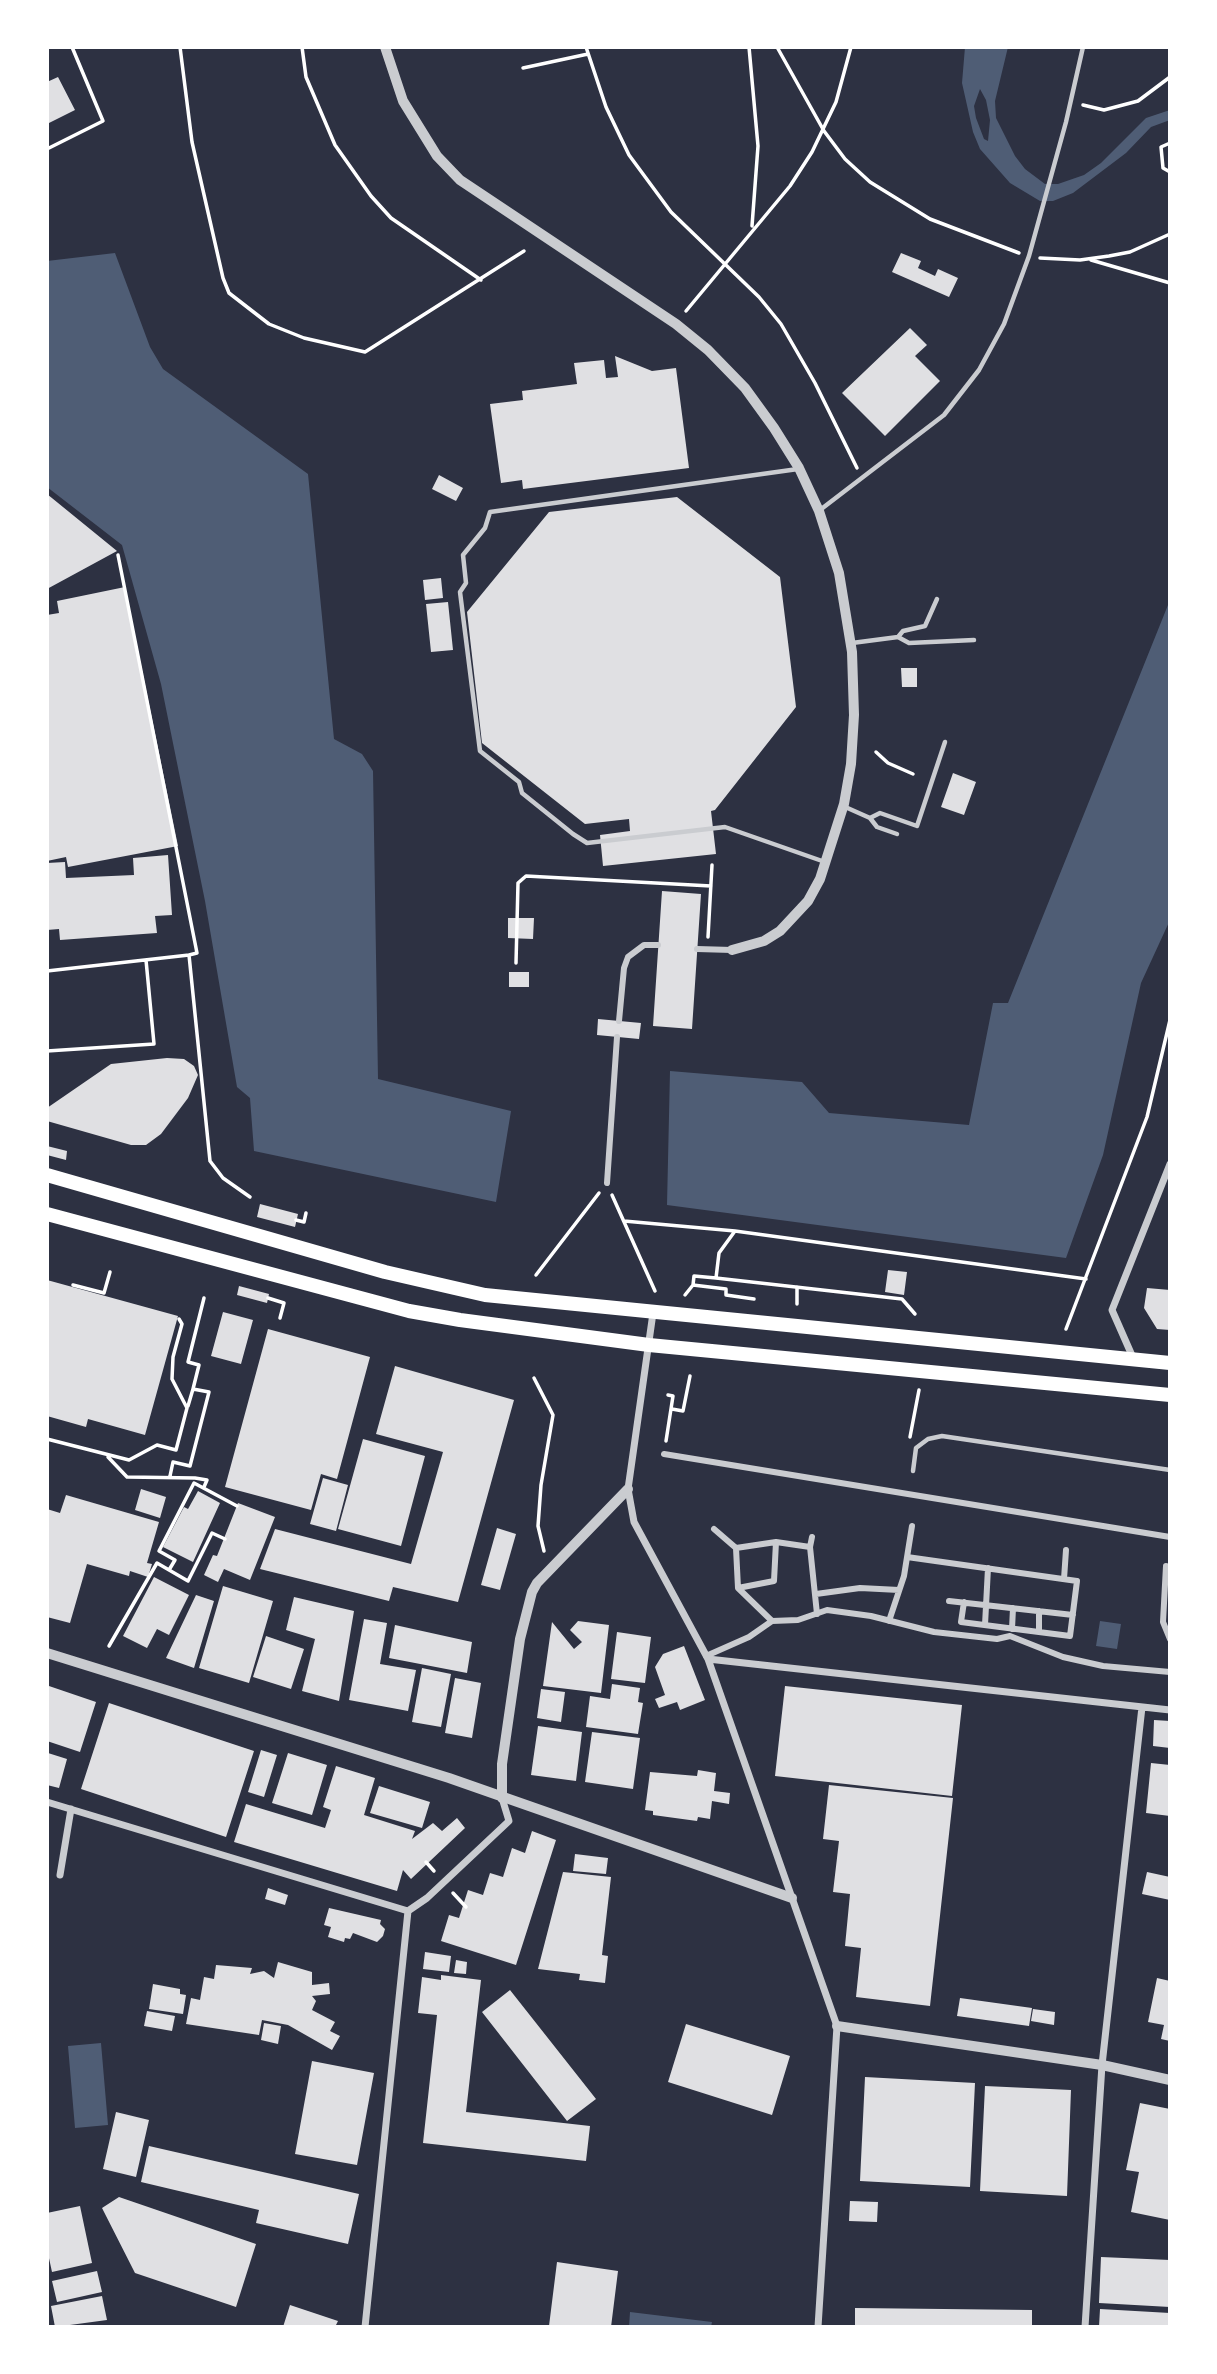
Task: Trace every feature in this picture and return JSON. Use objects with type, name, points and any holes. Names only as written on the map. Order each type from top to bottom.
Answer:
[{"type":"main road","points":[[47,1175],[385,1272],[510,1298],[1170,1363]]},
{"type":"main road","points":[[47,1214],[409,1311],[649,1345],[1170,1395]]},
{"type":"street","points":[[385,47],[399,91],[417,127],[437,156],[460,180],[676,324],[708,350],[744,388],[799,468],[819,511],[839,573],[851,643],[854,715],[851,764],[843,806],[826,862],[808,901],[780,931],[764,940],[732,950],[697,948]]},
{"type":"street","points":[[619,1021],[625,962],[638,948],[659,945]]},
{"type":"street","points":[[607,1183],[617,1037]]},
{"type":"street","points":[[1134,1360],[1112,1310],[1170,1164]]},
{"type":"street","points":[[653,1313],[628,1489],[634,1522],[707,1657],[837,2026],[818,2327]]},
{"type":"street","points":[[664,1454],[1170,1537]]},
{"type":"street","points":[[47,1802],[408,1911],[421,1903],[509,1821],[502,1798],[502,1764],[520,1639],[532,1592],[537,1583],[628,1489]]},
{"type":"street","points":[[889,1620],[899,1590],[912,1526]]},
{"type":"street","points":[[714,1529],[736,1548],[738,1588],[772,1620]]},
{"type":"street","points":[[812,1537],[810,1547],[817,1614]]},
{"type":"street","points":[[736,1548],[776,1542],[810,1547]]},
{"type":"street","points":[[738,1588],[774,1581],[776,1542]]},
{"type":"street","points":[[1063,1579],[1066,1550]]},
{"type":"street","points":[[907,1557],[1077,1581],[1070,1636],[961,1622],[964,1602]]},
{"type":"street","points":[[1166,1566],[1163,1622],[1170,1639]]},
{"type":"street","points":[[985,1625],[988,1568]]},
{"type":"street","points":[[816,1594],[860,1588],[899,1590]]},
{"type":"street","points":[[949,1601],[1073,1615]]},
{"type":"street","points":[[1012,1629],[1013,1608]]},
{"type":"street","points":[[707,1657],[749,1637],[772,1620],[798,1620],[827,1610],[889,1620],[934,1632],[997,1639],[1010,1636],[1063,1657],[1090,1663],[1170,1672]]},
{"type":"street","points":[[1039,1611],[1039,1632]]},
{"type":"street","points":[[47,1653],[502,1798],[792,1898]]},
{"type":"street","points":[[707,1657],[1170,1710]]},
{"type":"street","points":[[1085,2327],[1102,2066],[1142,1707]]},
{"type":"street","points":[[60,1875],[71,1809]]},
{"type":"street","points":[[365,2327],[408,1911]]},
{"type":"street","points":[[837,2026],[1102,2066],[1170,2080]]},
{"type":"lane","points":[[819,511],[943,415],[979,370],[1004,324],[1029,257],[1083,47]]},
{"type":"lane","points":[[799,468],[491,512],[485,528],[463,555],[466,583],[460,592],[480,751],[519,782],[522,793],[573,834],[587,843],[725,827],[826,862]]},
{"type":"lane","points":[[898,637],[903,631],[925,626],[937,599]]},
{"type":"lane","points":[[851,643],[898,637],[909,643],[974,640]]},
{"type":"lane","points":[[870,818],[880,813],[917,826],[945,742]]},
{"type":"lane","points":[[843,806],[870,818],[877,827],[897,834]]},
{"type":"lane","points":[[913,1471],[916,1448],[928,1439],[942,1436],[1170,1470]]},
{"type":"path","points":[[47,149],[103,121],[72,47]]},
{"type":"path","points":[[180,47],[192,142],[223,278],[229,293],[269,324],[291,333],[365,352],[524,251]]},
{"type":"path","points":[[302,47],[306,77],[335,145],[371,196],[391,218],[481,280]]},
{"type":"path","points":[[586,47],[606,107],[629,155],[671,212],[725,262],[780,324],[834,418],[862,480]]},
{"type":"path","points":[[749,47],[758,146],[752,228]]},
{"type":"path","points":[[778,47],[824,131],[845,159],[870,182],[930,219],[1029,257],[1089,259],[1130,252],[1170,234]]},
{"type":"path","points":[[676,324],[752,228],[790,186],[824,131],[839,92],[851,47]]},
{"type":"path","points":[[523,68],[587,54]]},
{"type":"path","points":[[1071,102],[1104,110],[1138,101],[1170,78]]},
{"type":"path","points":[[1170,143],[1161,147],[1163,169],[1170,172]]},
{"type":"path","points":[[1089,259],[1170,283]]},
{"type":"path","points":[[47,971],[197,953],[118,555]]},
{"type":"path","points":[[876,752],[888,763],[913,775]]},
{"type":"path","points":[[708,949],[712,865]]},
{"type":"path","points":[[516,963],[518,883],[526,876],[711,886]]},
{"type":"path","points":[[190,955],[210,1161],[223,1178],[250,1197]]},
{"type":"path","points":[[47,1051],[154,1044],[146,960]]},
{"type":"path","points":[[1066,1329],[1147,1117],[1170,1020]]},
{"type":"path","points":[[536,1275],[607,1183],[655,1291]]},
{"type":"path","points":[[296,1221],[304,1222],[306,1213]]},
{"type":"path","points":[[624,1221],[735,1231],[1086,1279]]},
{"type":"path","points":[[716,1278],[719,1253],[735,1231]]},
{"type":"path","points":[[73,1285],[104,1293],[110,1272]]},
{"type":"path","points":[[685,1295],[693,1285],[694,1276],[902,1299],[915,1314]]},
{"type":"path","points":[[693,1285],[726,1289],[726,1295],[754,1299]]},
{"type":"path","points":[[797,1287],[797,1304]]},
{"type":"path","points":[[47,1439],[129,1460],[157,1445],[176,1451],[199,1365],[188,1363],[204,1298]]},
{"type":"path","points":[[268,1298],[284,1303],[280,1318]]},
{"type":"path","points":[[179,1319],[182,1324],[173,1357],[172,1379],[187,1408]]},
{"type":"path","points":[[196,1330],[203,1329]]},
{"type":"path","points":[[671,1409],[683,1411],[690,1376]]},
{"type":"path","points":[[534,1378],[553,1415],[541,1485],[538,1526],[544,1553]]},
{"type":"path","points":[[909,1443],[919,1388]]},
{"type":"path","points":[[170,1476],[173,1462],[190,1466],[209,1392],[193,1389]]},
{"type":"path","points":[[664,1454],[673,1396],[668,1395]]},
{"type":"path","points":[[106,1454],[127,1477],[147,1479],[170,1476],[207,1480],[204,1487]]},
{"type":"path","points":[[169,1570],[174,1560],[159,1551],[194,1483],[237,1506]]},
{"type":"path","points":[[109,1646],[158,1563],[188,1581],[212,1533],[225,1539]]},
{"type":"water","points":[[965,47],[1008,47],[995,101],[996,118],[1015,156],[1025,169],[1045,184],[1058,184],[1084,175],[1101,163],[1146,118],[1170,110],[1170,120],[1151,127],[1126,153],[1073,193],[1053,201],[1040,201],[1010,183],[980,149],[973,132],[962,83]],"holes":[[[980,89],[986,100],[990,120],[988,141],[984,139],[974,106]]]},
{"type":"water","points":[[115,253],[150,347],[163,369],[308,474],[334,739],[362,754],[373,771],[378,1079],[511,1111],[496,1202],[254,1151],[250,1098],[237,1087],[205,901],[161,684],[122,545],[47,487],[47,261]]},
{"type":"water","points":[[1170,600],[1170,920],[1141,983],[1103,1155],[1066,1258],[667,1205],[670,1071],[802,1082],[829,1113],[969,1125],[993,1003],[1008,1003]]},
{"type":"water","points":[[1100,1621],[1121,1624],[1117,1649],[1096,1646]]},
{"type":"water","points":[[101,2043],[108,2125],[75,2128],[68,2046]]},
{"type":"water","points":[[630,2312],[712,2322],[711,2327],[629,2327]]},
{"type":"building","points":[[58,77],[75,110],[47,124],[47,82]]},
{"type":"building","points":[[901,253],[921,261],[918,268],[935,276],[938,269],[958,278],[949,297],[892,272]]},
{"type":"building","points":[[910,328],[927,345],[915,356],[940,381],[885,436],[842,393]]},
{"type":"building","points":[[615,356],[652,371],[676,368],[689,468],[523,489],[522,480],[501,483],[490,404],[523,400],[522,391],[577,384],[574,363],[604,360],[606,378],[618,377]]},
{"type":"building","points":[[439,475],[463,488],[456,501],[432,489]]},
{"type":"building","points":[[47,494],[117,551],[47,589]]},
{"type":"building","points":[[677,497],[780,577],[796,707],[715,810],[711,811],[716,854],[603,866],[600,835],[630,831],[629,819],[585,824],[482,743],[467,612],[549,512]]},
{"type":"building","points":[[441,578],[443,598],[425,600],[423,580]]},
{"type":"building","points":[[125,587],[178,846],[68,867],[66,857],[47,861],[47,615],[59,613],[57,601]]},
{"type":"building","points":[[448,602],[453,650],[431,652],[426,604]]},
{"type":"building","points":[[901,668],[917,668],[917,687],[902,687]]},
{"type":"building","points":[[953,773],[976,782],[964,815],[941,807]]},
{"type":"building","points":[[168,855],[172,915],[155,916],[157,933],[60,940],[59,929],[47,930],[47,863],[65,862],[66,878],[134,875],[133,858]]},
{"type":"building","points":[[662,891],[701,894],[692,1029],[653,1026]]},
{"type":"building","points":[[508,918],[534,918],[533,939],[508,938]]},
{"type":"building","points":[[509,972],[529,972],[529,987],[509,987]]},
{"type":"building","points":[[598,1019],[641,1023],[639,1039],[597,1035]]},
{"type":"building","points":[[167,1058],[184,1059],[194,1066],[198,1075],[188,1098],[161,1134],[146,1145],[131,1145],[47,1121],[47,1108],[111,1064]]},
{"type":"building","points":[[47,1146],[67,1151],[66,1160],[47,1155]]},
{"type":"building","points":[[260,1204],[298,1214],[295,1227],[257,1217]]},
{"type":"building","points":[[888,1270],[907,1272],[904,1295],[885,1292]]},
{"type":"building","points":[[47,1280],[178,1316],[145,1435],[88,1419],[86,1427],[47,1416]]},
{"type":"building","points":[[239,1286],[269,1294],[267,1303],[237,1295]]},
{"type":"building","points":[[1147,1288],[1170,1290],[1170,1330],[1157,1329],[1144,1308]]},
{"type":"building","points":[[223,1312],[253,1320],[241,1364],[211,1356]]},
{"type":"building","points":[[268,1329],[370,1357],[337,1479],[321,1474],[311,1510],[225,1487]]},
{"type":"building","points":[[395,1366],[514,1400],[458,1602],[393,1587],[389,1601],[260,1569],[275,1529],[411,1564],[443,1452],[376,1434]]},
{"type":"building","points":[[363,1439],[425,1456],[401,1546],[338,1529]]},
{"type":"building","points":[[323,1478],[348,1485],[336,1531],[310,1524]]},
{"type":"building","points":[[141,1489],[166,1497],[160,1518],[135,1510]]},
{"type":"building","points":[[198,1491],[220,1503],[193,1562],[163,1547],[184,1507],[188,1509]]},
{"type":"building","points":[[66,1495],[159,1522],[147,1563],[152,1564],[148,1577],[130,1571],[129,1576],[87,1564],[70,1623],[47,1617],[47,1509],[60,1513]]},
{"type":"building","points":[[238,1503],[275,1517],[250,1580],[224,1569],[218,1582],[204,1575],[213,1555],[217,1556]]},
{"type":"building","points":[[497,1528],[516,1534],[500,1590],[481,1585]]},
{"type":"building","points":[[154,1577],[189,1595],[169,1635],[157,1629],[147,1648],[123,1636]]},
{"type":"building","points":[[223,1586],[273,1601],[249,1683],[199,1668]]},
{"type":"building","points":[[196,1595],[214,1601],[194,1668],[166,1658]]},
{"type":"building","points":[[294,1597],[354,1611],[339,1701],[302,1691],[315,1639],[286,1630]]},
{"type":"building","points":[[364,1619],[387,1623],[380,1664],[416,1670],[408,1711],[349,1700]]},
{"type":"building","points":[[578,1621],[609,1625],[601,1693],[543,1686],[552,1622],[574,1649],[582,1642],[570,1630]]},
{"type":"building","points":[[395,1625],[472,1642],[467,1673],[389,1658]]},
{"type":"building","points":[[617,1632],[651,1637],[645,1683],[611,1679]]},
{"type":"building","points":[[266,1636],[304,1649],[291,1689],[253,1677]]},
{"type":"building","points":[[684,1646],[705,1700],[680,1710],[677,1702],[659,1708],[655,1699],[665,1695],[655,1667],[663,1654]]},
{"type":"building","points":[[422,1668],[451,1674],[441,1727],[412,1722]]},
{"type":"building","points":[[455,1678],[481,1683],[472,1738],[445,1733]]},
{"type":"building","points":[[612,1684],[640,1688],[638,1702],[643,1703],[638,1734],[586,1727],[590,1696],[610,1699]]},
{"type":"building","points":[[49,1686],[96,1702],[80,1752],[47,1741]]},
{"type":"building","points":[[785,1686],[962,1705],[952,1796],[775,1776]]},
{"type":"building","points":[[541,1689],[565,1692],[561,1722],[537,1718]]},
{"type":"building","points":[[109,1703],[254,1751],[226,1837],[81,1789]]},
{"type":"building","points":[[1154,1720],[1170,1721],[1170,1748],[1153,1746]]},
{"type":"building","points":[[538,1726],[582,1732],[576,1781],[531,1775]]},
{"type":"building","points":[[592,1732],[640,1738],[633,1789],[585,1782]]},
{"type":"building","points":[[261,1750],[277,1755],[264,1797],[248,1792]]},
{"type":"building","points":[[48,1753],[67,1759],[59,1788],[47,1785]]},
{"type":"building","points":[[288,1753],[327,1765],[312,1815],[272,1803]]},
{"type":"building","points":[[1151,1763],[1170,1765],[1170,1816],[1146,1813]]},
{"type":"building","points":[[336,1766],[375,1778],[364,1815],[415,1831],[412,1839],[433,1823],[442,1831],[457,1818],[465,1828],[411,1879],[403,1870],[397,1891],[234,1842],[246,1804],[325,1828],[331,1810],[323,1807]]},
{"type":"building","points":[[698,1770],[716,1773],[714,1791],[730,1793],[729,1804],[712,1801],[710,1819],[698,1817],[697,1821],[653,1815],[653,1811],[645,1810],[650,1772],[697,1776]]},
{"type":"building","points":[[829,1785],[953,1798],[930,2006],[856,1997],[861,1948],[845,1946],[850,1894],[833,1892],[839,1841],[823,1839]]},
{"type":"building","points":[[379,1786],[430,1802],[422,1828],[370,1813]]},
{"type":"building","points":[[532,1831],[556,1840],[516,1965],[441,1941],[449,1915],[459,1918],[468,1890],[483,1895],[490,1873],[503,1877],[512,1848],[525,1853]]},
{"type":"building","points":[[575,1854],[608,1858],[606,1874],[573,1871]]},
{"type":"building","points":[[563,1872],[611,1877],[602,1955],[608,1956],[605,1983],[579,1980],[580,1974],[538,1969]]},
{"type":"building","points":[[1147,1872],[1170,1877],[1170,1900],[1142,1894]]},
{"type":"building","points":[[268,1888],[288,1895],[285,1905],[265,1899]]},
{"type":"building","points":[[329,1908],[381,1920],[380,1924],[385,1929],[383,1936],[377,1942],[353,1933],[350,1939],[345,1938],[344,1942],[328,1937],[331,1927],[324,1925]]},
{"type":"building","points":[[425,1952],[451,1956],[449,1972],[423,1969]]},
{"type":"building","points":[[456,1960],[467,1962],[466,1974],[454,1973]]},
{"type":"building","points":[[278,1962],[312,1972],[312,1985],[329,1983],[330,1994],[312,1996],[316,2001],[312,2010],[335,2022],[330,2031],[340,2036],[332,2050],[288,2025],[262,2020],[259,2035],[186,2024],[191,1998],[200,2000],[204,1977],[214,1979],[216,1965],[252,1968],[250,1974],[264,1971],[274,1978]]},
{"type":"building","points":[[441,1975],[481,1980],[466,2112],[590,2126],[586,2161],[423,2143],[437,2015],[418,2013],[422,1977],[441,1980]]},
{"type":"building","points":[[1157,1978],[1170,1981],[1170,2041],[1161,2039],[1164,2025],[1148,2022]]},
{"type":"building","points":[[153,1984],[180,1989],[180,1994],[186,1995],[183,2014],[149,2009]]},
{"type":"building","points":[[510,1990],[596,2099],[567,2121],[482,2012]]},
{"type":"building","points":[[960,1998],[1032,2008],[1029,2026],[957,2016]]},
{"type":"building","points":[[1033,2009],[1055,2012],[1054,2025],[1031,2021]]},
{"type":"building","points":[[147,2011],[175,2016],[172,2031],[144,2026]]},
{"type":"building","points":[[264,2023],[281,2026],[278,2044],[261,2040]]},
{"type":"building","points":[[686,2024],[790,2056],[772,2115],[668,2082]]},
{"type":"building","points":[[312,2061],[374,2073],[357,2165],[295,2154]]},
{"type":"building","points":[[865,2077],[975,2083],[970,2187],[860,2181]]},
{"type":"building","points":[[985,2086],[1071,2090],[1067,2196],[980,2191]]},
{"type":"building","points":[[1140,2103],[1170,2109],[1170,2220],[1131,2212],[1139,2172],[1126,2170]]},
{"type":"building","points":[[116,2112],[149,2120],[136,2177],[103,2169]]},
{"type":"building","points":[[149,2146],[359,2194],[348,2244],[256,2223],[259,2210],[141,2182]]},
{"type":"building","points":[[119,2197],[256,2244],[236,2307],[135,2273],[102,2208]]},
{"type":"building","points":[[850,2201],[878,2202],[877,2222],[849,2221]]},
{"type":"building","points":[[80,2206],[92,2263],[52,2272],[47,2249],[47,2213]]},
{"type":"building","points":[[1101,2257],[1170,2260],[1170,2307],[1099,2303]]},
{"type":"building","points":[[557,2262],[618,2271],[611,2327],[549,2326]]},
{"type":"building","points":[[97,2271],[102,2292],[57,2302],[52,2281]]},
{"type":"building","points":[[102,2296],[107,2320],[55,2327],[51,2306]]},
{"type":"building","points":[[290,2305],[338,2321],[335,2327],[283,2327]]},
{"type":"building","points":[[855,2308],[1032,2310],[1032,2327],[855,2327]]},
{"type":"building","points":[[1100,2309],[1170,2313],[1170,2327],[1099,2327]]}]
